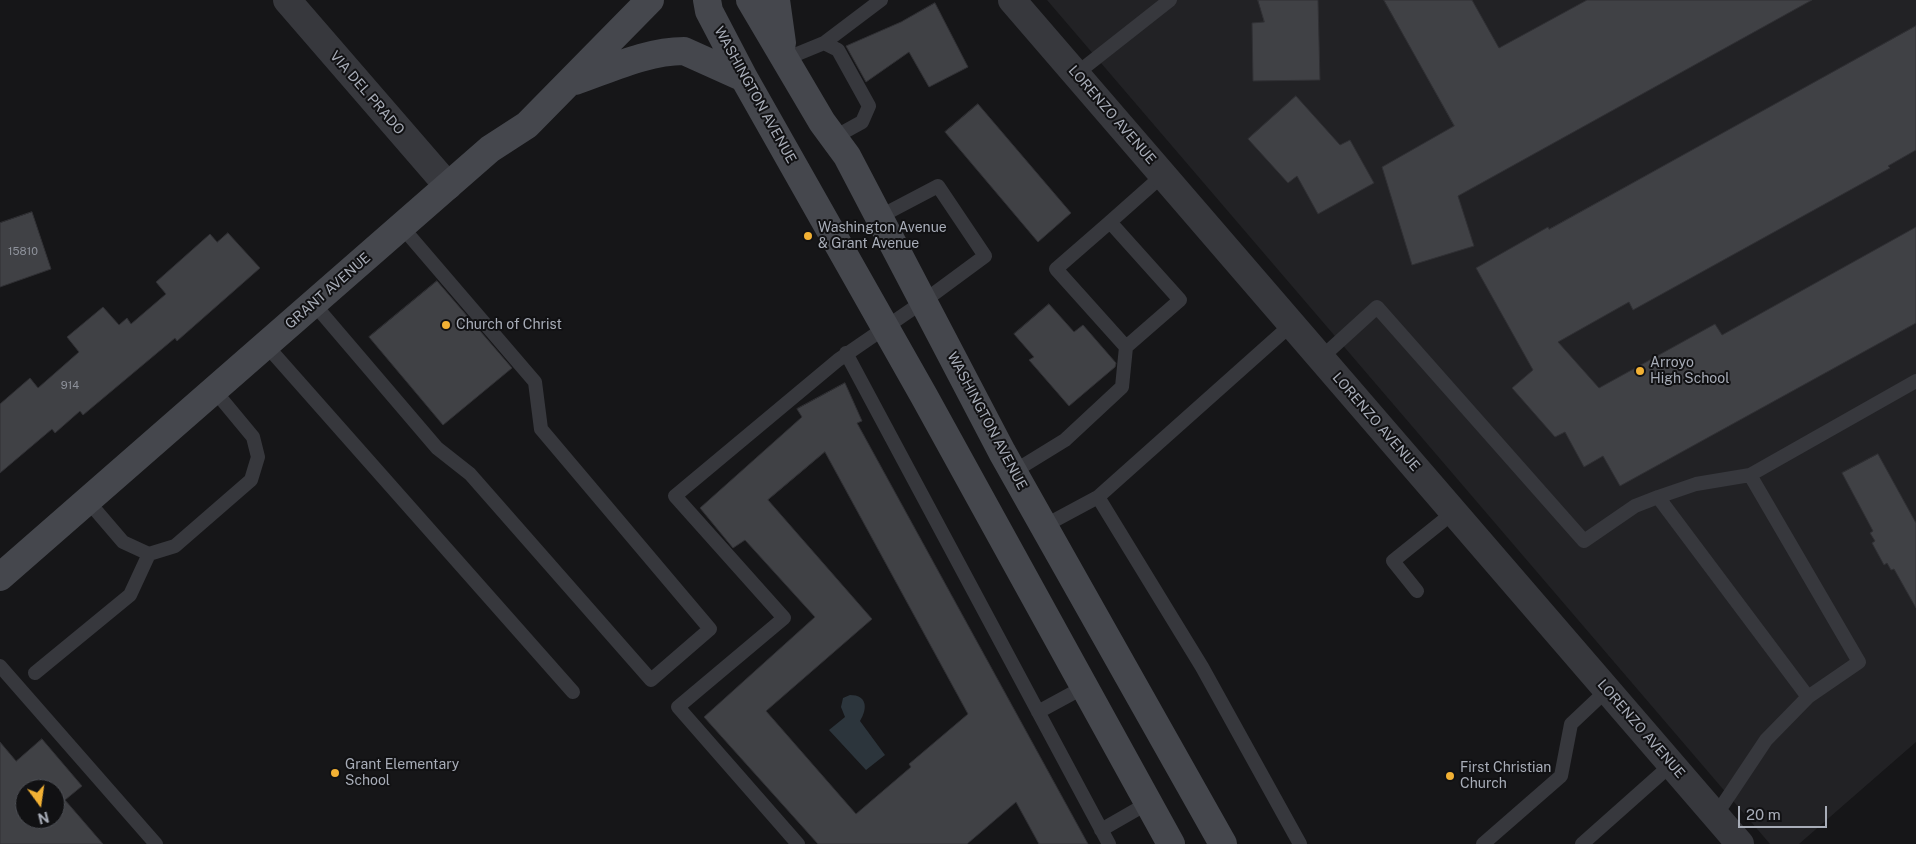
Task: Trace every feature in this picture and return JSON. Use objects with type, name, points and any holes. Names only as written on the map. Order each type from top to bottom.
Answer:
[{"type":"main road","name":"GRANT AVENUE","points":[[0,577],[490,149],[527,125],[650,0]]},
{"type":"main road","name":"WASHINGTON AVENUE","points":[[707,0],[709,11],[744,78],[885,326],[1171,844]]},
{"type":"main road","name":"WASHINGTON AVENUE","points":[[750,0],[822,122],[848,156],[1013,472],[1223,844]]},
{"type":"main road","points":[[776,0],[785,59]]},
{"type":"main road","points":[[571,82],[657,53],[676,51],[684,51],[744,78]]},
{"type":"street","name":"VIA DEL PRADO","points":[[287,0],[448,186]]},
{"type":"street","name":"LORENZO AVENUE","points":[[1012,0],[1740,844]]},
{"type":"lane","points":[[785,59],[824,43],[881,0]]},
{"type":"lane","points":[[1076,74],[1170,0]]},
{"type":"lane","points":[[824,43],[838,50],[869,106],[862,122],[833,138]]},
{"type":"lane","points":[[1126,347],[1056,269],[1163,174]]},
{"type":"lane","points":[[798,844],[678,707],[784,618],[675,496],[846,353],[924,301],[985,256],[938,186],[880,217]]},
{"type":"lane","points":[[1013,472],[1064,440],[1122,387],[1126,347],[1180,300],[1110,222]]},
{"type":"lane","points":[[314,304],[437,448],[470,474],[651,680],[710,629],[541,430],[535,382],[402,227]]},
{"type":"lane","points":[[1321,358],[1377,307],[1584,541],[1635,506],[1696,484],[1750,475],[1916,381]]},
{"type":"lane","points":[[1044,526],[1098,497],[1292,324]]},
{"type":"lane","points":[[266,345],[573,692]]},
{"type":"lane","points":[[846,353],[1109,844]]},
{"type":"lane","points":[[87,500],[124,542],[149,554],[175,546],[251,480],[258,457],[253,437],[214,390]]},
{"type":"lane","points":[[1716,815],[1766,740],[1808,697],[1859,662],[1750,475]]},
{"type":"lane","points":[[1098,497],[1202,668],[1300,844]]},
{"type":"lane","points":[[1658,497],[1808,697]]},
{"type":"lane","points":[[1417,591],[1393,561],[1454,512]]},
{"type":"lane","points":[[35,673],[130,595],[149,554]]},
{"type":"lane","points":[[0,666],[156,844]]},
{"type":"lane","points":[[1038,712],[1084,687]]},
{"type":"lane","points":[[1483,844],[1561,776],[1571,724],[1607,690]]},
{"type":"lane","points":[[1582,844],[1672,764]]},
{"type":"lane","points":[[1101,830],[1148,803]]},
{"type":"shaded area","name":"Arroyo High School","points":[[1047,0],[1916,0],[1916,742],[1799,844],[1770,844]]},
{"type":"shaded area","points":[[850,695],[860,697],[863,700],[865,707],[860,721],[885,755],[866,770],[829,730],[845,717],[841,707],[843,698]]},
{"type":"building","points":[[1258,0],[1318,0],[1320,80],[1253,81],[1252,23],[1264,22]]},
{"type":"building","points":[[1384,0],[1472,0],[1499,48],[1587,0],[1812,0],[1458,196],[1474,246],[1412,265],[1382,167],[1454,126]]},
{"type":"building","points":[[935,3],[968,67],[929,87],[909,52],[866,82],[846,46],[901,22]]},
{"type":"building","points":[[1916,26],[1916,150],[1888,166],[1890,168],[1633,310],[1629,302],[1558,342],[1599,388],[1715,324],[1722,335],[1916,227],[1916,323],[1620,486],[1603,456],[1584,467],[1565,432],[1555,437],[1512,388],[1533,370],[1476,268]]},
{"type":"building","points":[[1296,96],[1340,145],[1350,140],[1374,183],[1318,214],[1297,176],[1288,183],[1248,139]]},
{"type":"building","points":[[978,104],[1071,213],[1038,242],[945,132]]},
{"type":"building","points":[[32,212],[51,269],[0,287],[0,223]]},
{"type":"building","points":[[228,233],[260,268],[177,341],[175,338],[83,415],[80,411],[55,433],[52,429],[0,473],[0,404],[30,378],[38,388],[79,352],[67,337],[103,307],[119,325],[127,318],[131,324],[166,294],[156,282],[210,234],[217,242]]},
{"type":"building","points":[[437,281],[512,368],[443,425],[369,337]]},
{"type":"building","points":[[1049,304],[1074,332],[1083,325],[1116,363],[1115,367],[1069,406],[1029,360],[1034,357],[1014,334]]},
{"type":"building","points":[[845,383],[862,421],[857,423],[1088,844],[1039,844],[1016,802],[967,844],[818,844],[704,717],[815,617],[745,540],[733,548],[700,508],[802,417],[797,409]],"holes":[[[825,452],[968,714],[909,764],[911,767],[856,814],[766,711],[872,619],[768,500]]]},
{"type":"building","points":[[1878,454],[1916,523],[1916,608],[1894,569],[1891,570],[1887,563],[1884,565],[1872,543],[1875,541],[1870,533],[1873,531],[1842,473]]},
{"type":"building","points":[[42,739],[82,786],[65,800],[103,844],[0,844],[0,742],[16,761]]},
{"type":"place","name":"Washington Avenue & Grant Avenue","points":[[808,236]]},
{"type":"place","name":"Church of Christ","points":[[446,325]]},
{"type":"place","name":"Arroyo High School","points":[[1640,371]]},
{"type":"place","name":"Grant Elementary School","points":[[335,773]]},
{"type":"place","name":"First Christian Church","points":[[1450,776]]}]
